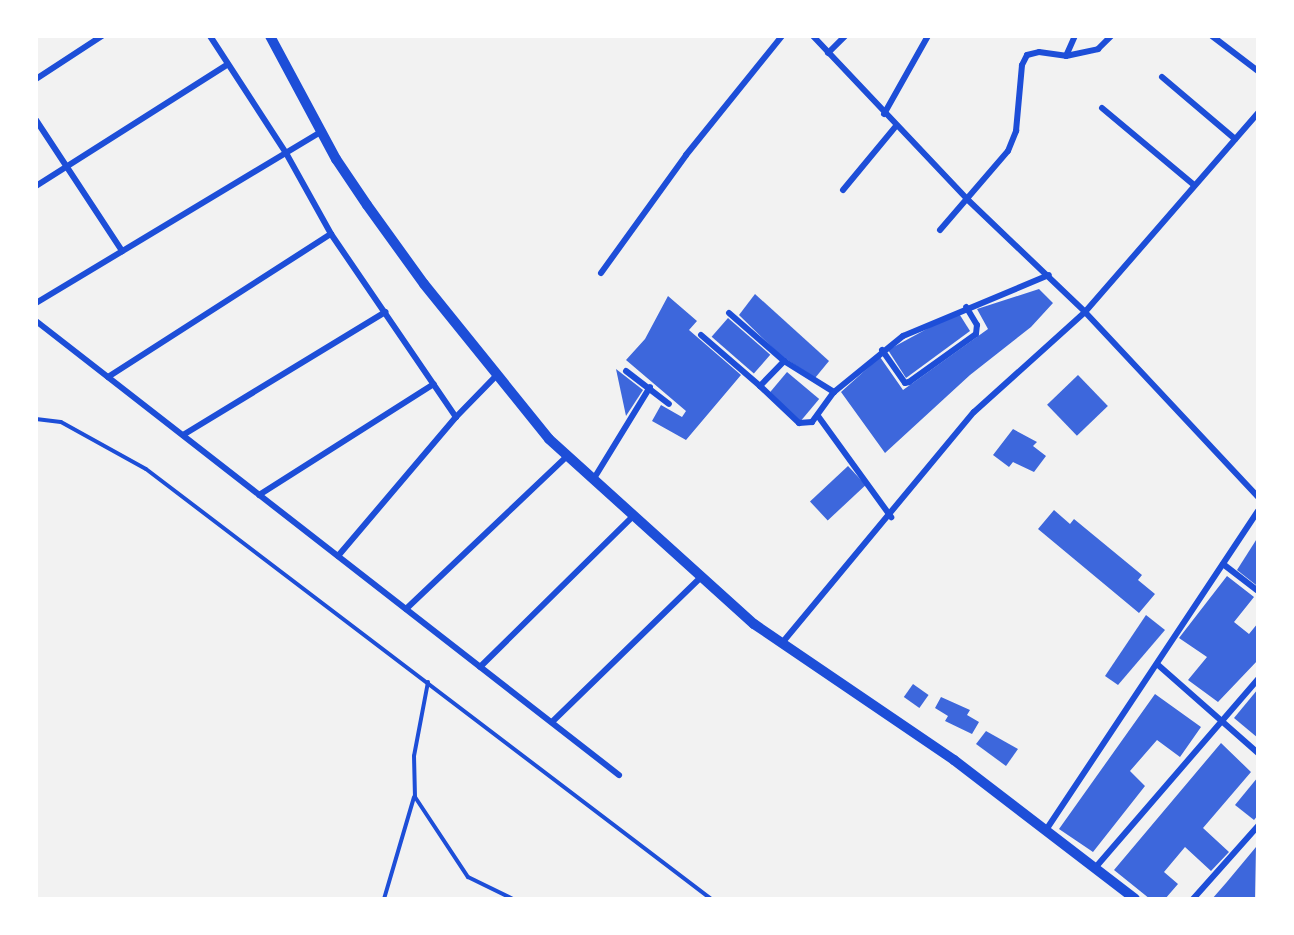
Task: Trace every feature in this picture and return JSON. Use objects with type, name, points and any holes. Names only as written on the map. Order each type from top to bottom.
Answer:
[{"type":"street","points":[[36,79],[102,36]]},
{"type":"street","points":[[210,36],[286,153],[332,234],[456,417]]},
{"type":"street","points":[[270,36],[321,131],[380,223],[496,376],[567,456],[701,577],[782,644],[954,760],[1135,899]]},
{"type":"street","points":[[602,273],[686,155],[782,36]]},
{"type":"street","points":[[813,36],[884,114],[968,200],[1049,275],[1085,312],[1258,497]]},
{"type":"street","points":[[828,53],[845,36]]},
{"type":"street","points":[[884,114],[928,36]]},
{"type":"street","points":[[1066,56],[1076,36]]},
{"type":"street","points":[[940,230],[1008,151],[1016,131],[1022,65],[1026,55],[1039,52],[1066,56],[1101,48],[1110,36]]},
{"type":"street","points":[[1212,36],[1258,71]]},
{"type":"street","points":[[36,186],[228,64]]},
{"type":"street","points":[[1162,77],[1235,139]]},
{"type":"street","points":[[1102,108],[1193,184]]},
{"type":"street","points":[[782,644],[891,517],[974,412],[1085,312],[1193,184],[1258,113]]},
{"type":"street","points":[[36,120],[122,251]]},
{"type":"street","points":[[843,190],[896,126]]},
{"type":"street","points":[[36,303],[321,131]]},
{"type":"street","points":[[108,377],[332,234]]},
{"type":"street","points":[[701,335],[799,423],[812,422],[834,392],[882,350],[932,321],[1049,275]]},
{"type":"street","points":[[882,350],[905,383],[909,382],[976,334],[977,325],[966,307]]},
{"type":"street","points":[[183,435],[385,312]]},
{"type":"street","points":[[729,313],[784,361],[834,392]]},
{"type":"street","points":[[36,321],[620,775]]},
{"type":"street","points":[[760,386],[784,361]]},
{"type":"street","points":[[626,371],[650,387],[669,404]]},
{"type":"street","points":[[338,556],[456,417],[496,376]]},
{"type":"street","points":[[259,495],[434,384]]},
{"type":"street","points":[[593,480],[650,387]]},
{"type":"street","points":[[818,416],[891,517]]},
{"type":"street","points":[[406,609],[567,456]]},
{"type":"street","points":[[1046,830],[1258,511]]},
{"type":"street","points":[[480,667],[633,516]]},
{"type":"street","points":[[1223,564],[1258,591]]},
{"type":"street","points":[[552,723],[701,577]]},
{"type":"street","points":[[1157,663],[1258,753]]},
{"type":"street","points":[[1095,868],[1258,678]]},
{"type":"street","points":[[1193,899],[1258,826]]},
{"type":"path","points":[[36,419],[61,422],[146,469],[711,899]]},
{"type":"path","points":[[384,899],[415,797],[414,756],[428,682]]},
{"type":"path","points":[[415,797],[468,877],[513,899]]},
{"type":"building","points":[[1039,289],[1053,303],[1031,327],[970,375],[885,453],[841,392],[880,357],[903,390],[988,329],[977,309]]},
{"type":"building","points":[[755,294],[829,361],[815,378],[780,355],[739,315]]},
{"type":"building","points":[[668,296],[697,321],[689,330],[741,375],[686,440],[652,421],[661,405],[682,417],[686,411],[626,360],[645,339]]},
{"type":"building","points":[[958,312],[970,331],[906,378],[888,350]]},
{"type":"building","points":[[728,318],[770,355],[754,374],[712,337]]},
{"type":"building","points":[[616,369],[643,390],[626,416]]},
{"type":"building","points":[[787,372],[819,399],[800,422],[768,395]]},
{"type":"building","points":[[1078,375],[1108,406],[1077,436],[1047,405]]},
{"type":"building","points":[[1013,429],[1037,442],[1033,446],[1046,456],[1034,472],[1013,462],[1009,467],[993,455]]},
{"type":"building","points":[[848,466],[866,485],[828,520],[810,501]]},
{"type":"building","points":[[1054,510],[1070,524],[1074,519],[1142,575],[1138,580],[1155,594],[1139,613],[1038,529]]},
{"type":"building","points":[[1258,537],[1258,582],[1256,585],[1237,570]]},
{"type":"building","points":[[1227,576],[1254,597],[1234,622],[1249,634],[1258,623],[1258,660],[1218,702],[1188,680],[1207,657],[1179,638]]},
{"type":"building","points":[[1146,615],[1165,630],[1118,685],[1105,676]]},
{"type":"building","points":[[913,684],[929,695],[919,708],[904,697]]},
{"type":"building","points":[[1258,689],[1258,738],[1234,718]]},
{"type":"building","points":[[1155,694],[1201,727],[1180,757],[1157,740],[1130,771],[1145,786],[1093,852],[1059,829]]},
{"type":"building","points":[[941,697],[970,710],[967,715],[979,722],[972,734],[945,721],[948,716],[935,708]]},
{"type":"building","points":[[986,731],[1018,749],[1006,766],[976,744]]},
{"type":"building","points":[[1221,743],[1251,772],[1203,828],[1229,852],[1211,871],[1185,847],[1164,872],[1178,884],[1165,899],[1150,899],[1114,870]]},
{"type":"building","points":[[1258,777],[1258,815],[1254,820],[1235,805]]},
{"type":"building","points":[[1256,847],[1255,899],[1212,899],[1226,883]]}]
